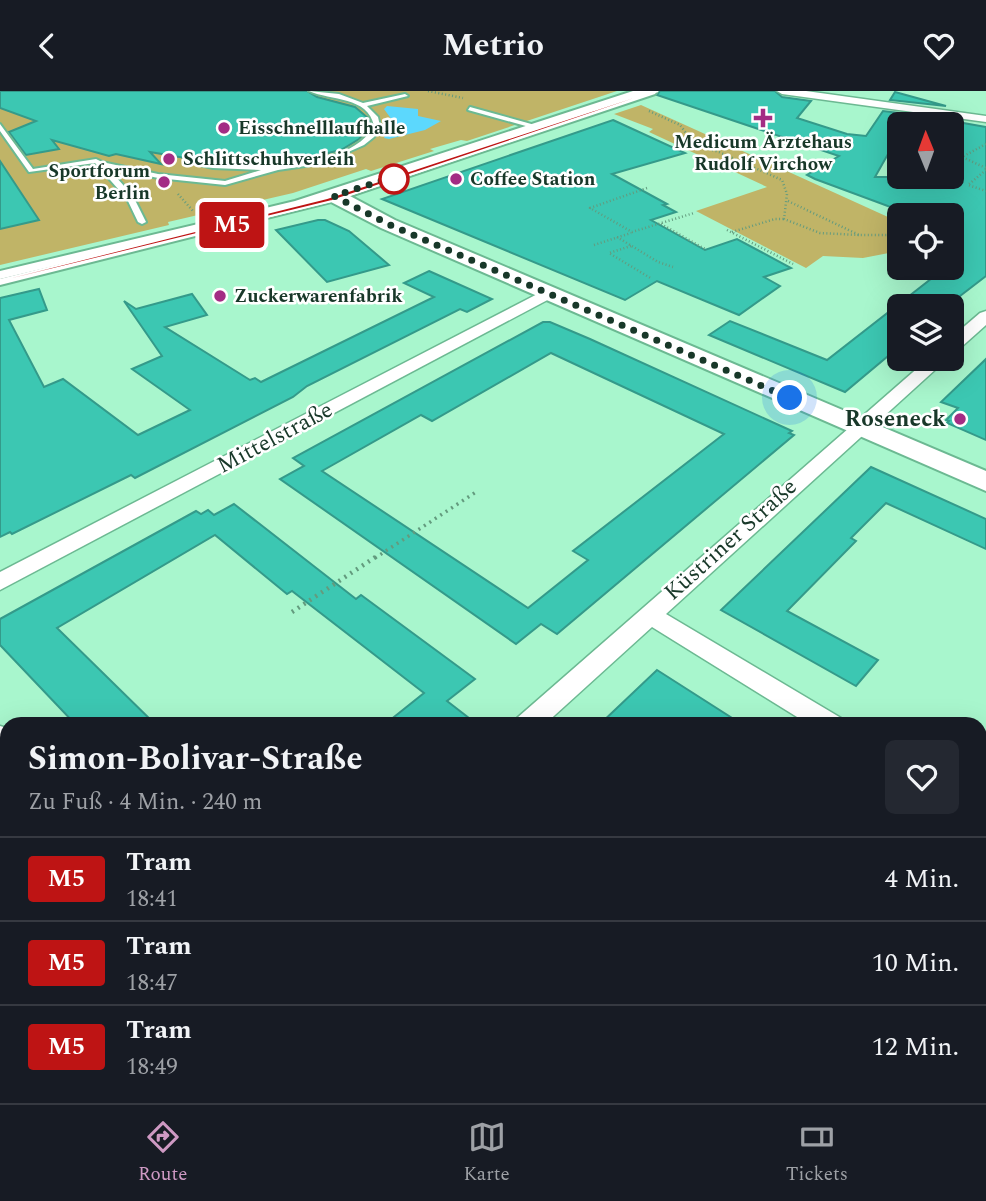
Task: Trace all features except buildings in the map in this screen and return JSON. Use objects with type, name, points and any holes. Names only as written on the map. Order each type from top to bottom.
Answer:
[{"type":"main road","points":[[0,278],[334,196],[649,91]]},
{"type":"main road","points":[[334,196],[388,224],[986,482]]},
{"type":"street","points":[[782,91],[986,119]]},
{"type":"street","name":"Mittelstraße","points":[[0,582],[550,293]]},
{"type":"street","points":[[964,335],[986,316]]},
{"type":"street","name":"Küstriner Straße","points":[[535,717],[923,371]]},
{"type":"street","points":[[648,614],[819,717]]},
{"type":"lane","points":[[0,126],[31,171],[88,161],[158,176],[226,183],[276,168],[330,158],[374,135],[374,114],[363,105],[312,91]]},
{"type":"lane","points":[[363,105],[405,96]]},
{"type":"lane","points":[[470,109],[540,128]]},
{"type":"lane","points":[[100,164],[130,198],[142,222]]},
{"type":"lane","points":[[199,164],[225,168],[276,168]]},
{"type":"path","points":[[428,91],[467,98]]},
{"type":"path","points":[[645,110],[680,125],[695,145],[778,177],[786,184],[788,201],[784,219]]},
{"type":"path","points":[[986,144],[962,157],[986,169],[968,185],[986,191]]},
{"type":"path","points":[[632,232],[590,208],[647,188]]},
{"type":"path","points":[[788,201],[859,235]]},
{"type":"path","points":[[594,244],[694,213]]},
{"type":"path","points":[[732,232],[775,219],[784,219],[802,230],[842,236],[887,235]]},
{"type":"path","points":[[660,224],[705,249]]},
{"type":"path","points":[[727,230],[793,264]]},
{"type":"path","points":[[617,237],[658,262],[673,267]]},
{"type":"path","points":[[631,246],[609,253],[652,279]]},
{"type":"path","points":[[292,612],[475,492]]},
{"type":"shaded area","name":"Sportforum Berlin","points":[[0,91],[617,91],[467,141],[461,140],[430,149],[434,151],[371,171],[366,169],[293,193],[0,265]]},
{"type":"shaded area","points":[[641,105],[887,217],[887,253],[863,258],[823,256],[806,268],[696,211],[767,187],[649,132],[653,129],[614,114]]},
{"type":"water","points":[[387,106],[418,109],[418,116],[441,121],[425,130],[384,138],[392,120],[384,109]]},
{"type":"tram line","name":"M5","points":[[0,280],[329,200],[654,91]]},
{"type":"tram line","points":[[0,280],[329,200],[655,91]]},
{"type":"place","name":"Medicum Ärztehaus Rudolf Virchow","points":[[763,118]]},
{"type":"place","name":"Eisschnelllaufhalle","points":[[224,128]]},
{"type":"place","name":"Schlittschuhverleih","points":[[169,159]]},
{"type":"place","name":"Coffee Station","points":[[456,179]]},
{"type":"place","name":"Sportforum Berlin","points":[[164,182]]},
{"type":"place","name":"Zuckerwarenfabrik","points":[[220,296]]},
{"type":"place","name":"Roseneck","points":[[960,419]]},
{"type":"route","points":[[394,179],[399,175],[334,196],[388,224],[790,398]]}]
